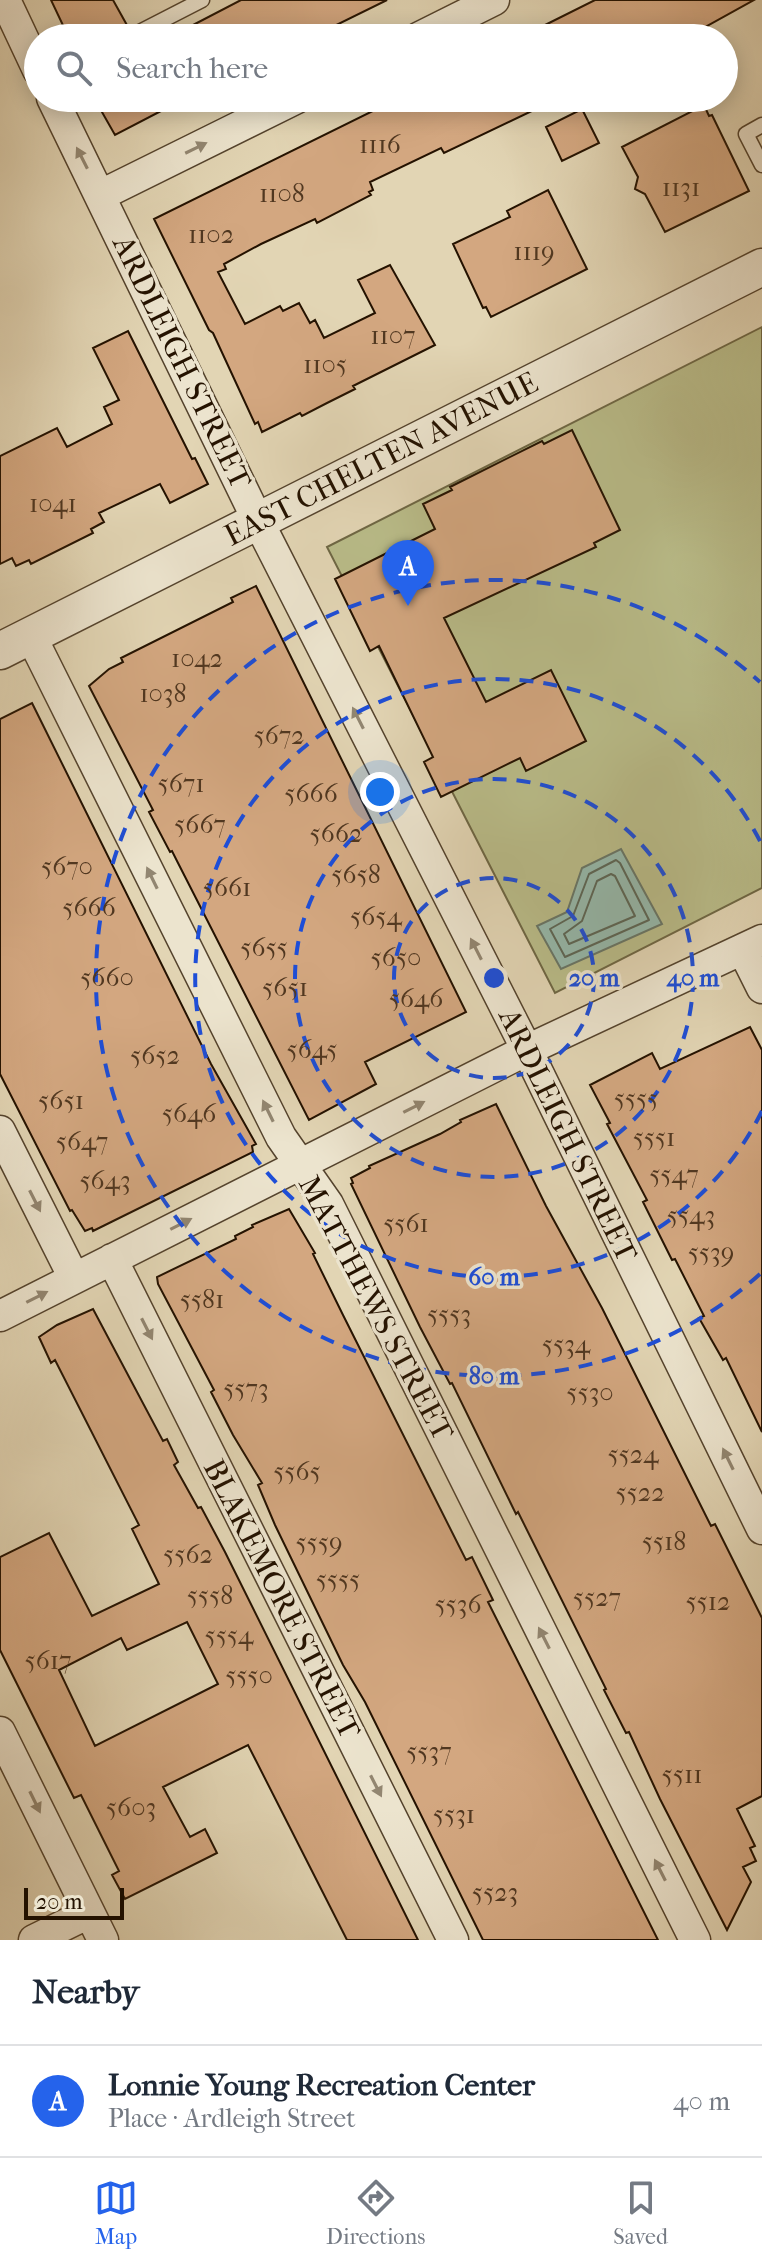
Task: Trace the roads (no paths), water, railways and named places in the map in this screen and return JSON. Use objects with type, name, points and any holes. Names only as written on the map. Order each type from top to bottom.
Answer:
[{"type":"street","points":[[5,0],[24,40]]},
{"type":"street","points":[[446,24],[494,0]]},
{"type":"street","name":"ARDLEIGH STREET","points":[[59,112],[258,521],[527,1050],[762,1529]]},
{"type":"street","points":[[101,195],[269,112]]},
{"type":"street","name":"EAST CHELTEN AVENUE","points":[[16,643],[762,267]]},
{"type":"street","name":"MATTHEWS STREET","points":[[16,643],[281,1137],[328,1204],[695,1940]]},
{"type":"street","points":[[0,1316],[527,1050],[752,945],[762,988]]},
{"type":"street","points":[[0,1131],[74,1278]]},
{"type":"street","name":"BLAKEMORE STREET","points":[[112,1259],[453,1940]]},
{"type":"street","points":[[0,1732],[103,1940]]},
{"type":"street","points":[[34,1940],[89,1913]]},
{"type":"lane","points":[[155,24],[202,0]]},
{"type":"lane","points":[[762,125],[746,134],[762,165]]},
{"type":"water","points":[[621,849],[662,924],[561,969],[537,926],[567,912],[582,868]]},
{"type":"place","name":"Lonnie Young Recreation Center","points":[[408,606]]}]
